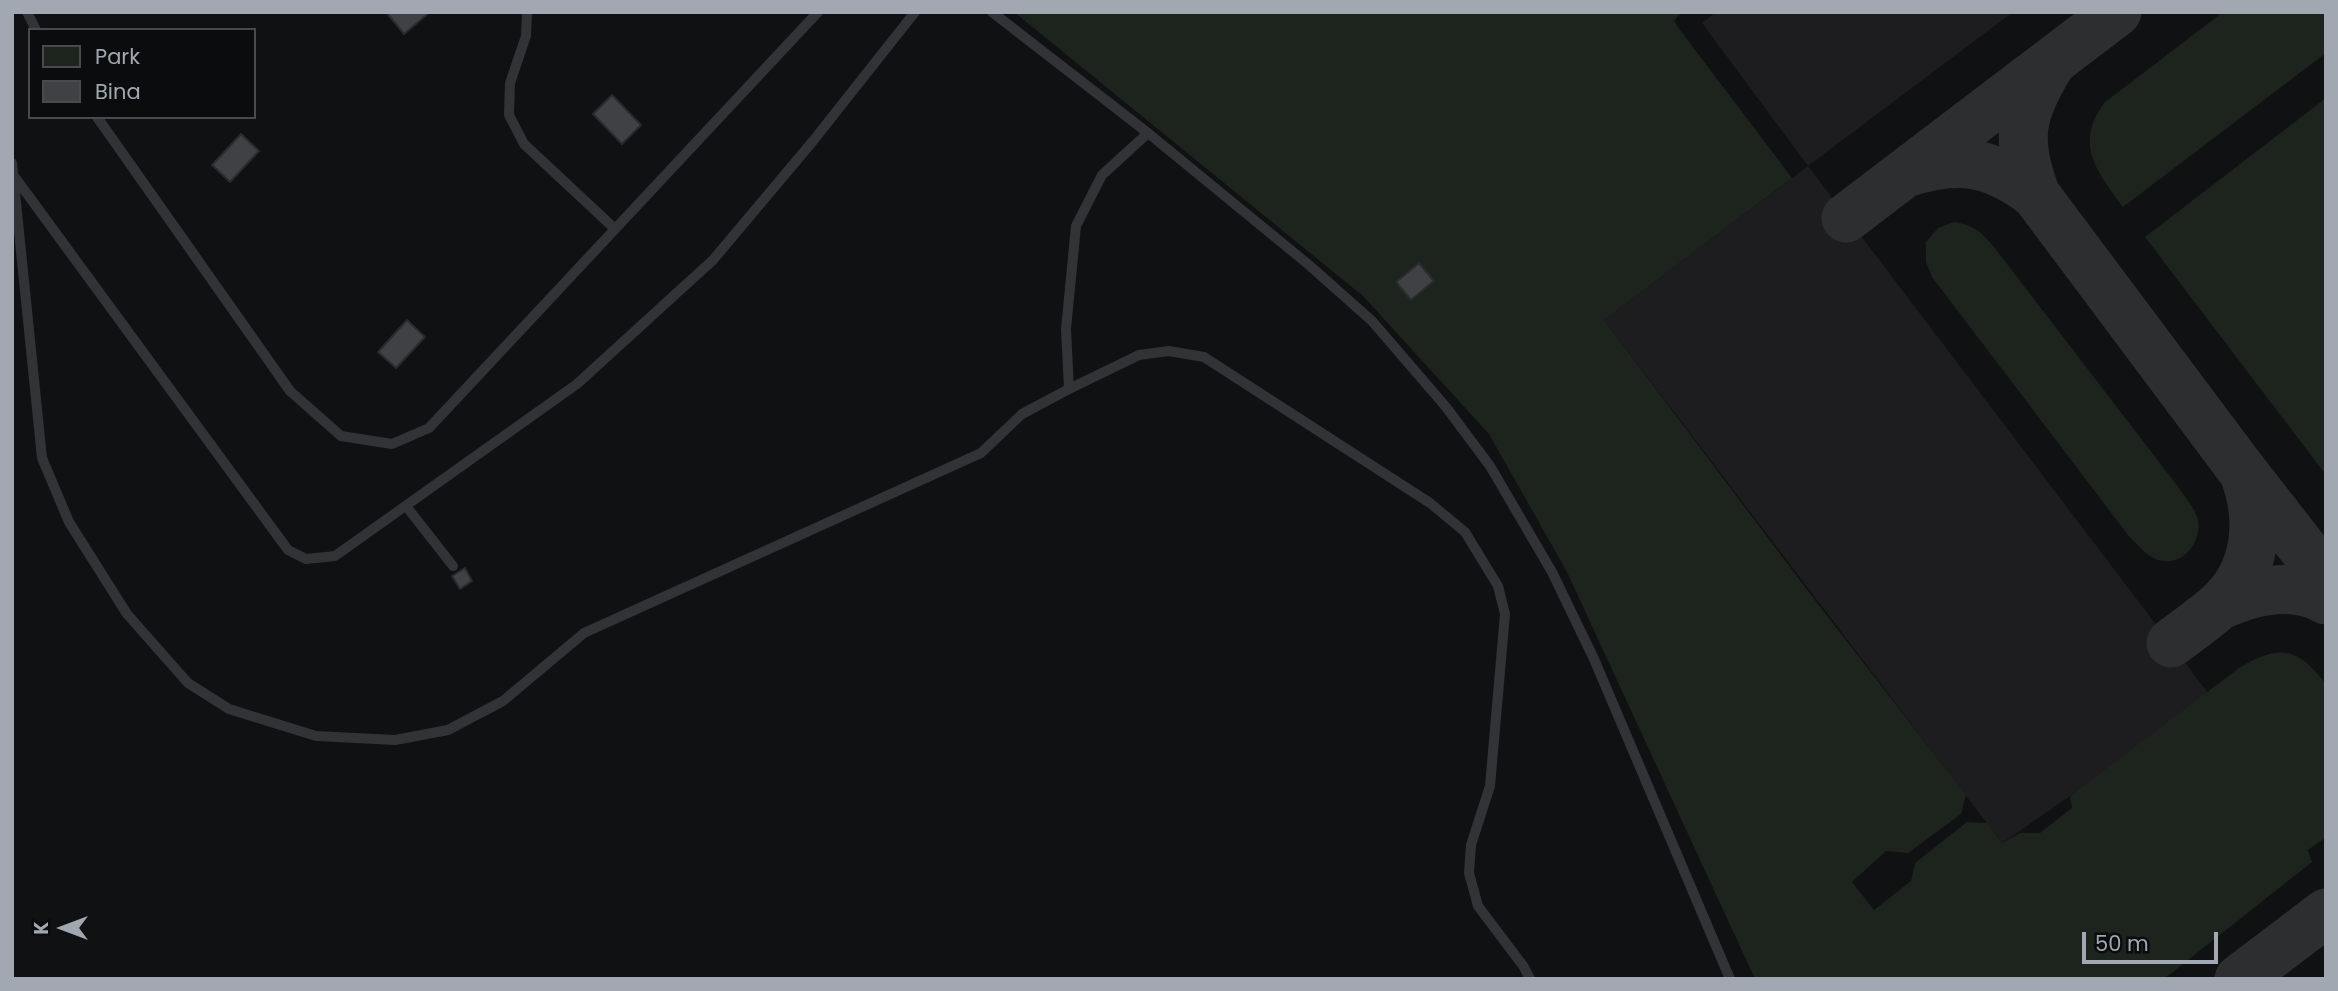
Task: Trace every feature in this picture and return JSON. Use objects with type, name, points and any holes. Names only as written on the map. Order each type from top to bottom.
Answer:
[{"type":"lane","points":[[27,12],[35,28]]},
{"type":"lane","points":[[527,12],[526,36],[510,83],[509,115],[524,144],[615,229]]},
{"type":"lane","points":[[98,119],[290,391],[341,436],[392,444],[429,428],[818,12]]},
{"type":"lane","points":[[13,175],[288,550],[306,559],[335,556],[577,384],[712,260],[813,141],[915,12]]},
{"type":"lane","points":[[992,12],[1148,133],[1310,265],[1372,321],[1437,397],[1490,466],[1552,572],[1594,659],[1730,979]]},
{"type":"lane","points":[[1069,388],[1066,329],[1076,226],[1102,175],[1148,133]]},
{"type":"lane","points":[[12,163],[42,458],[69,522],[127,614],[188,683],[229,709],[316,736],[395,740],[448,730],[503,701],[584,633],[981,453],[1022,414],[1069,388],[1139,355],[1169,351],[1204,357],[1430,503],[1465,532],[1498,586],[1505,614],[1490,786],[1471,845],[1469,873],[1478,906],[1530,979]]},
{"type":"lane","points":[[406,506],[453,566]]},
{"type":"shaded area","points":[[1716,12],[2013,12],[1808,166],[1702,23]]},
{"type":"shaded area","points":[[1808,166],[2208,693],[2002,843],[1604,320]]},
{"type":"green space","points":[[1014,12],[1683,12],[1674,20],[1677,26],[1792,178],[1604,320],[1966,795],[1961,814],[1908,853],[1886,851],[1852,882],[1874,910],[1911,881],[1915,863],[1967,822],[1987,823],[2002,843],[2020,833],[2040,833],[2072,808],[2070,796],[2239,668],[2253,660],[2277,653],[2297,656],[2326,684],[2326,837],[2308,850],[2312,862],[2164,979],[1755,979],[1567,572],[1489,434],[1363,296]]},
{"type":"green space","points":[[2223,12],[2326,12],[2326,53],[2123,207],[2092,157],[2091,132],[2095,118],[2104,103]]},
{"type":"green space","points":[[2326,98],[2326,475],[2145,237]]},
{"type":"green space","points":[[1954,222],[1972,227],[1990,242],[2189,502],[2196,513],[2198,533],[2191,548],[2179,559],[2163,561],[2153,558],[2128,535],[1932,277],[1926,262],[1926,242],[1938,228]]},
{"type":"building","points":[[386,12],[430,12],[404,34]]},
{"type":"building","points":[[612,95],[641,125],[622,144],[593,114]]},
{"type":"building","points":[[241,134],[259,151],[230,182],[212,165]]},
{"type":"building","points":[[1419,263],[1434,281],[1411,300],[1396,282]]},
{"type":"building","points":[[407,320],[425,337],[396,368],[378,352]]},
{"type":"building","points":[[465,568],[472,581],[460,589],[452,576]]},
{"type":"taxiway","points":[[1846,218],[2117,12]]},
{"type":"taxiway","points":[[2036,195],[2025,158],[2024,128],[2032,98],[2050,65]]},
{"type":"taxiway","points":[[1906,173],[1942,164],[1974,165],[2005,175],[2036,195],[2326,578]]},
{"type":"taxiway","points":[[2171,643],[2219,606],[2241,578],[2248,562],[2254,528],[2245,476]]},
{"type":"taxiway","points":[[2219,606],[2272,590],[2300,591],[2326,600]]},
{"type":"taxiway","points":[[2239,979],[2326,913]]}]
